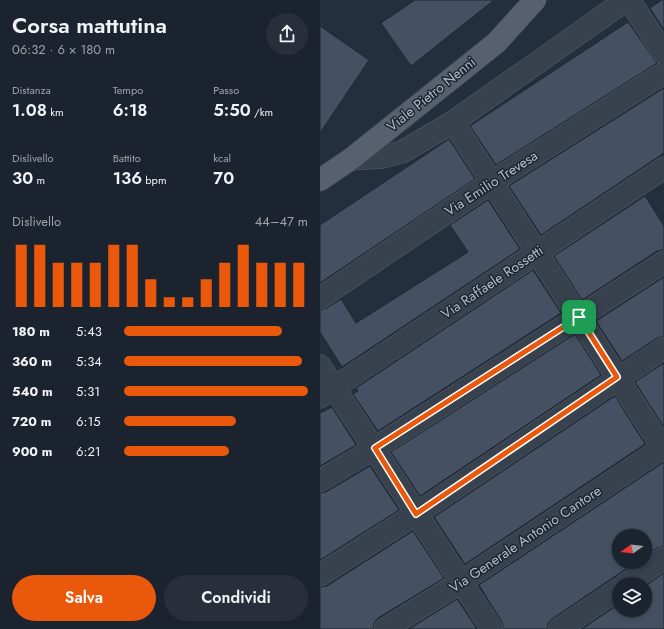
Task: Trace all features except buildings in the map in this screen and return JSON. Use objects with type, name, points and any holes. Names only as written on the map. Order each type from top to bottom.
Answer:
[{"type":"main road","name":"Viale Pietro Nenni","points":[[320,180],[351,159],[496,43],[535,0]]},
{"type":"street","points":[[351,159],[383,157],[402,152],[453,122],[626,0]]},
{"type":"street","points":[[630,0],[664,53]]},
{"type":"street","name":"Via Emilio Trevesa","points":[[320,298],[492,182],[664,72]]},
{"type":"street","points":[[453,122],[663,448]]},
{"type":"street","name":"Via Raffaele Rossetti","points":[[327,392],[664,168]]},
{"type":"street","points":[[320,481],[375,448],[664,262]]},
{"type":"street","points":[[320,575],[416,514],[617,377],[664,348]]},
{"type":"street","points":[[320,366],[327,392],[375,448],[416,514],[492,629]]},
{"type":"street","name":"Via Generale Antonio Cantore","points":[[385,629],[461,582],[663,448]]},
{"type":"street","points":[[636,577],[664,558]]},
{"type":"street","points":[[559,629],[612,594]]},
{"type":"route","points":[[579,317],[617,377],[416,514],[375,448],[579,317]]}]
